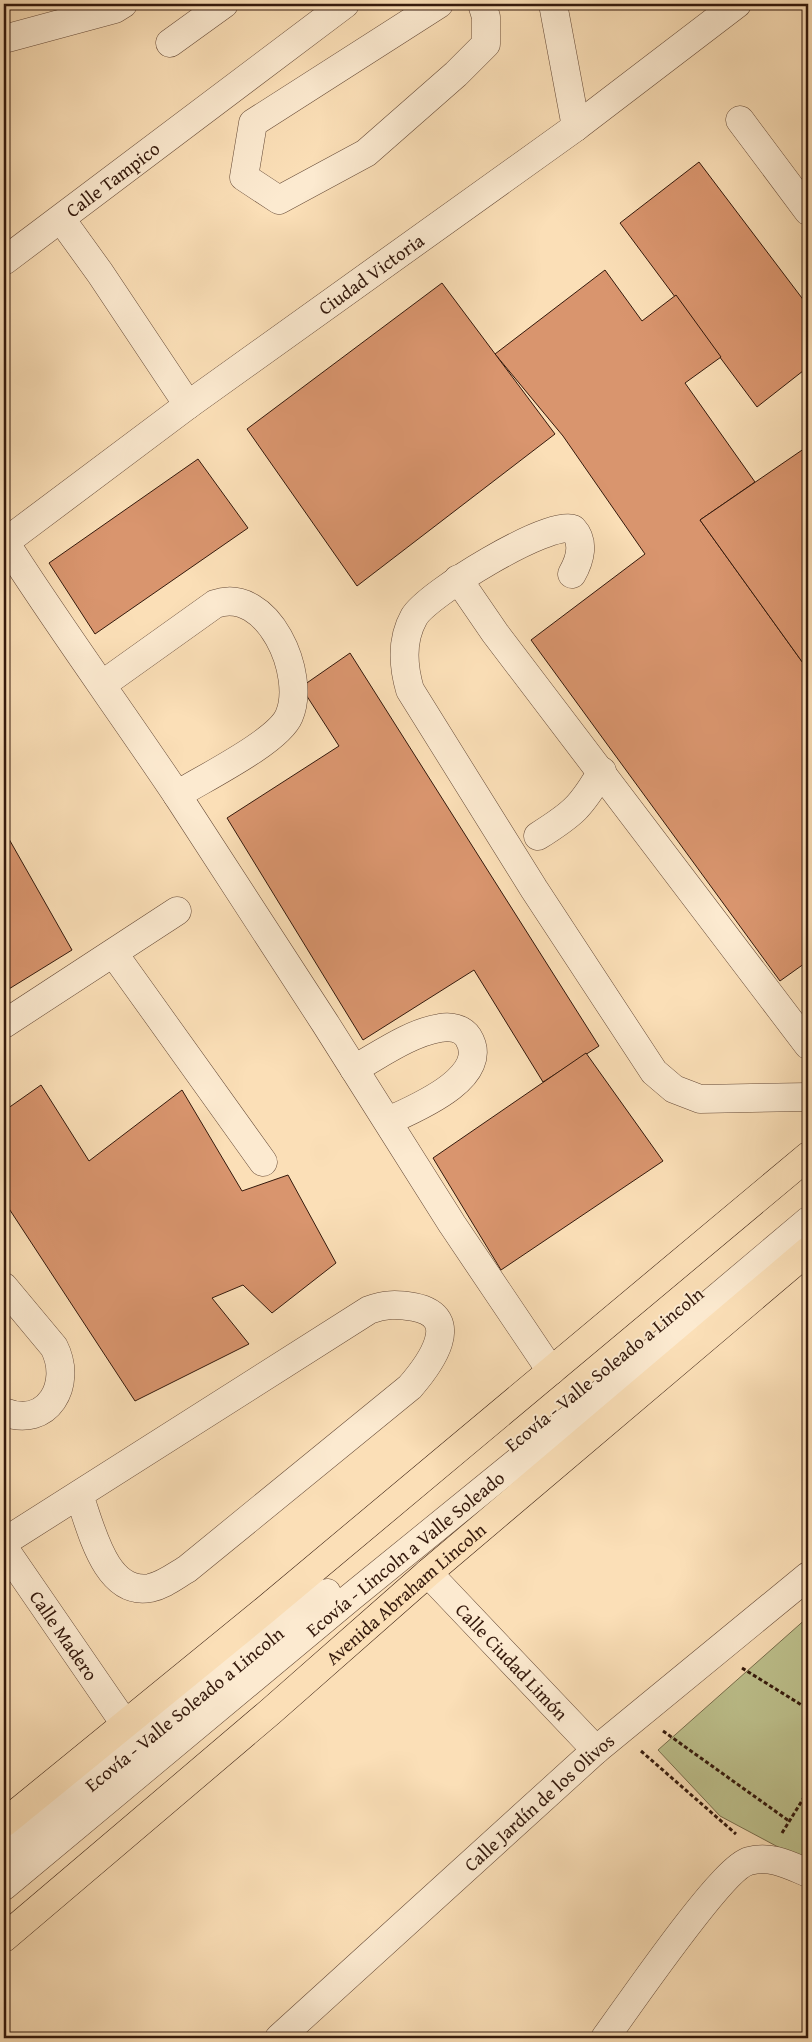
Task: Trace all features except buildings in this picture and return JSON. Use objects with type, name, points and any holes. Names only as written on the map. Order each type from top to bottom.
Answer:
[{"type":"main road","points":[[4,1823],[126,1724],[808,1156]]},
{"type":"main road","name":"Avenida Abraham Lincoln","points":[[4,1938],[270,1712],[428,1573],[808,1251]]},
{"type":"street","points":[[4,39],[114,9],[123,4]]},
{"type":"street","points":[[170,43],[224,4]]},
{"type":"street","name":"Calle Tampico","points":[[188,405],[100,273],[60,219],[345,4]]},
{"type":"street","points":[[439,4],[253,124],[244,178],[279,200],[366,153],[456,74],[486,44],[486,17],[482,4]]},
{"type":"street","points":[[553,4],[576,127]]},
{"type":"street","name":"Ciudad Victoria","points":[[5,542],[188,405],[576,127],[736,4]]},
{"type":"street","points":[[740,120],[808,211]]},
{"type":"street","points":[[4,261],[60,219]]},
{"type":"street","points":[[572,574],[580,558],[580,549],[577,534],[568,527],[552,529],[541,534],[458,579],[423,605],[408,628],[404,662],[410,690],[483,809],[654,1072],[674,1089],[700,1099],[808,1097]]},
{"type":"street","points":[[5,542],[72,645],[103,684],[388,1121],[452,1224],[551,1371]]},
{"type":"street","points":[[458,579],[496,633],[808,1045]]},
{"type":"street","points":[[103,684],[221,602],[240,601],[251,605],[271,625],[281,642],[292,681],[289,717],[262,743],[176,795]]},
{"type":"street","points":[[538,836],[568,818],[585,800],[602,771]]},
{"type":"street","points":[[4,1024],[114,954],[177,911]]},
{"type":"street","points":[[114,954],[263,1162]]},
{"type":"street","points":[[354,1069],[426,1031],[452,1028],[462,1030],[468,1037],[473,1056],[465,1075],[444,1092],[388,1121]]},
{"type":"street","name":"Ecovía - Valle Soleado a Lincoln","points":[[4,1855],[569,1408],[808,1203]]},
{"type":"street","name":"Ecovía - Lincoln a Valle Soleado","points":[[4,1886],[569,1408],[662,1345],[808,1221]]},
{"type":"street","points":[[4,1287],[54,1347],[60,1358],[62,1375],[59,1390],[51,1402],[38,1412],[29,1417],[17,1417],[4,1412]]},
{"type":"street","points":[[4,1542],[368,1310],[385,1304],[403,1305],[428,1312],[438,1320],[440,1330],[433,1356],[410,1387],[187,1569],[165,1583],[149,1588],[136,1588],[115,1578],[106,1566],[79,1495]]},
{"type":"street","name":"Calle Madero","points":[[4,1548],[126,1724]]},
{"type":"street","name":"Calle Ciudad Limón","points":[[428,1573],[596,1750]]},
{"type":"street","name":"Calle Jardín de los Olivos","points":[[279,2038],[596,1750],[808,1576]]},
{"type":"street","points":[[605,2038],[724,1879],[756,1860],[782,1862],[808,1873]]},
{"type":"path","points":[[716,1652],[808,1709]]},
{"type":"path","points":[[640,1715],[789,1821]]},
{"type":"path","points":[[619,1731],[756,1860],[789,1821],[808,1791]]},
{"type":"green space","points":[[808,1617],[808,1863],[720,1816],[658,1750]]}]
